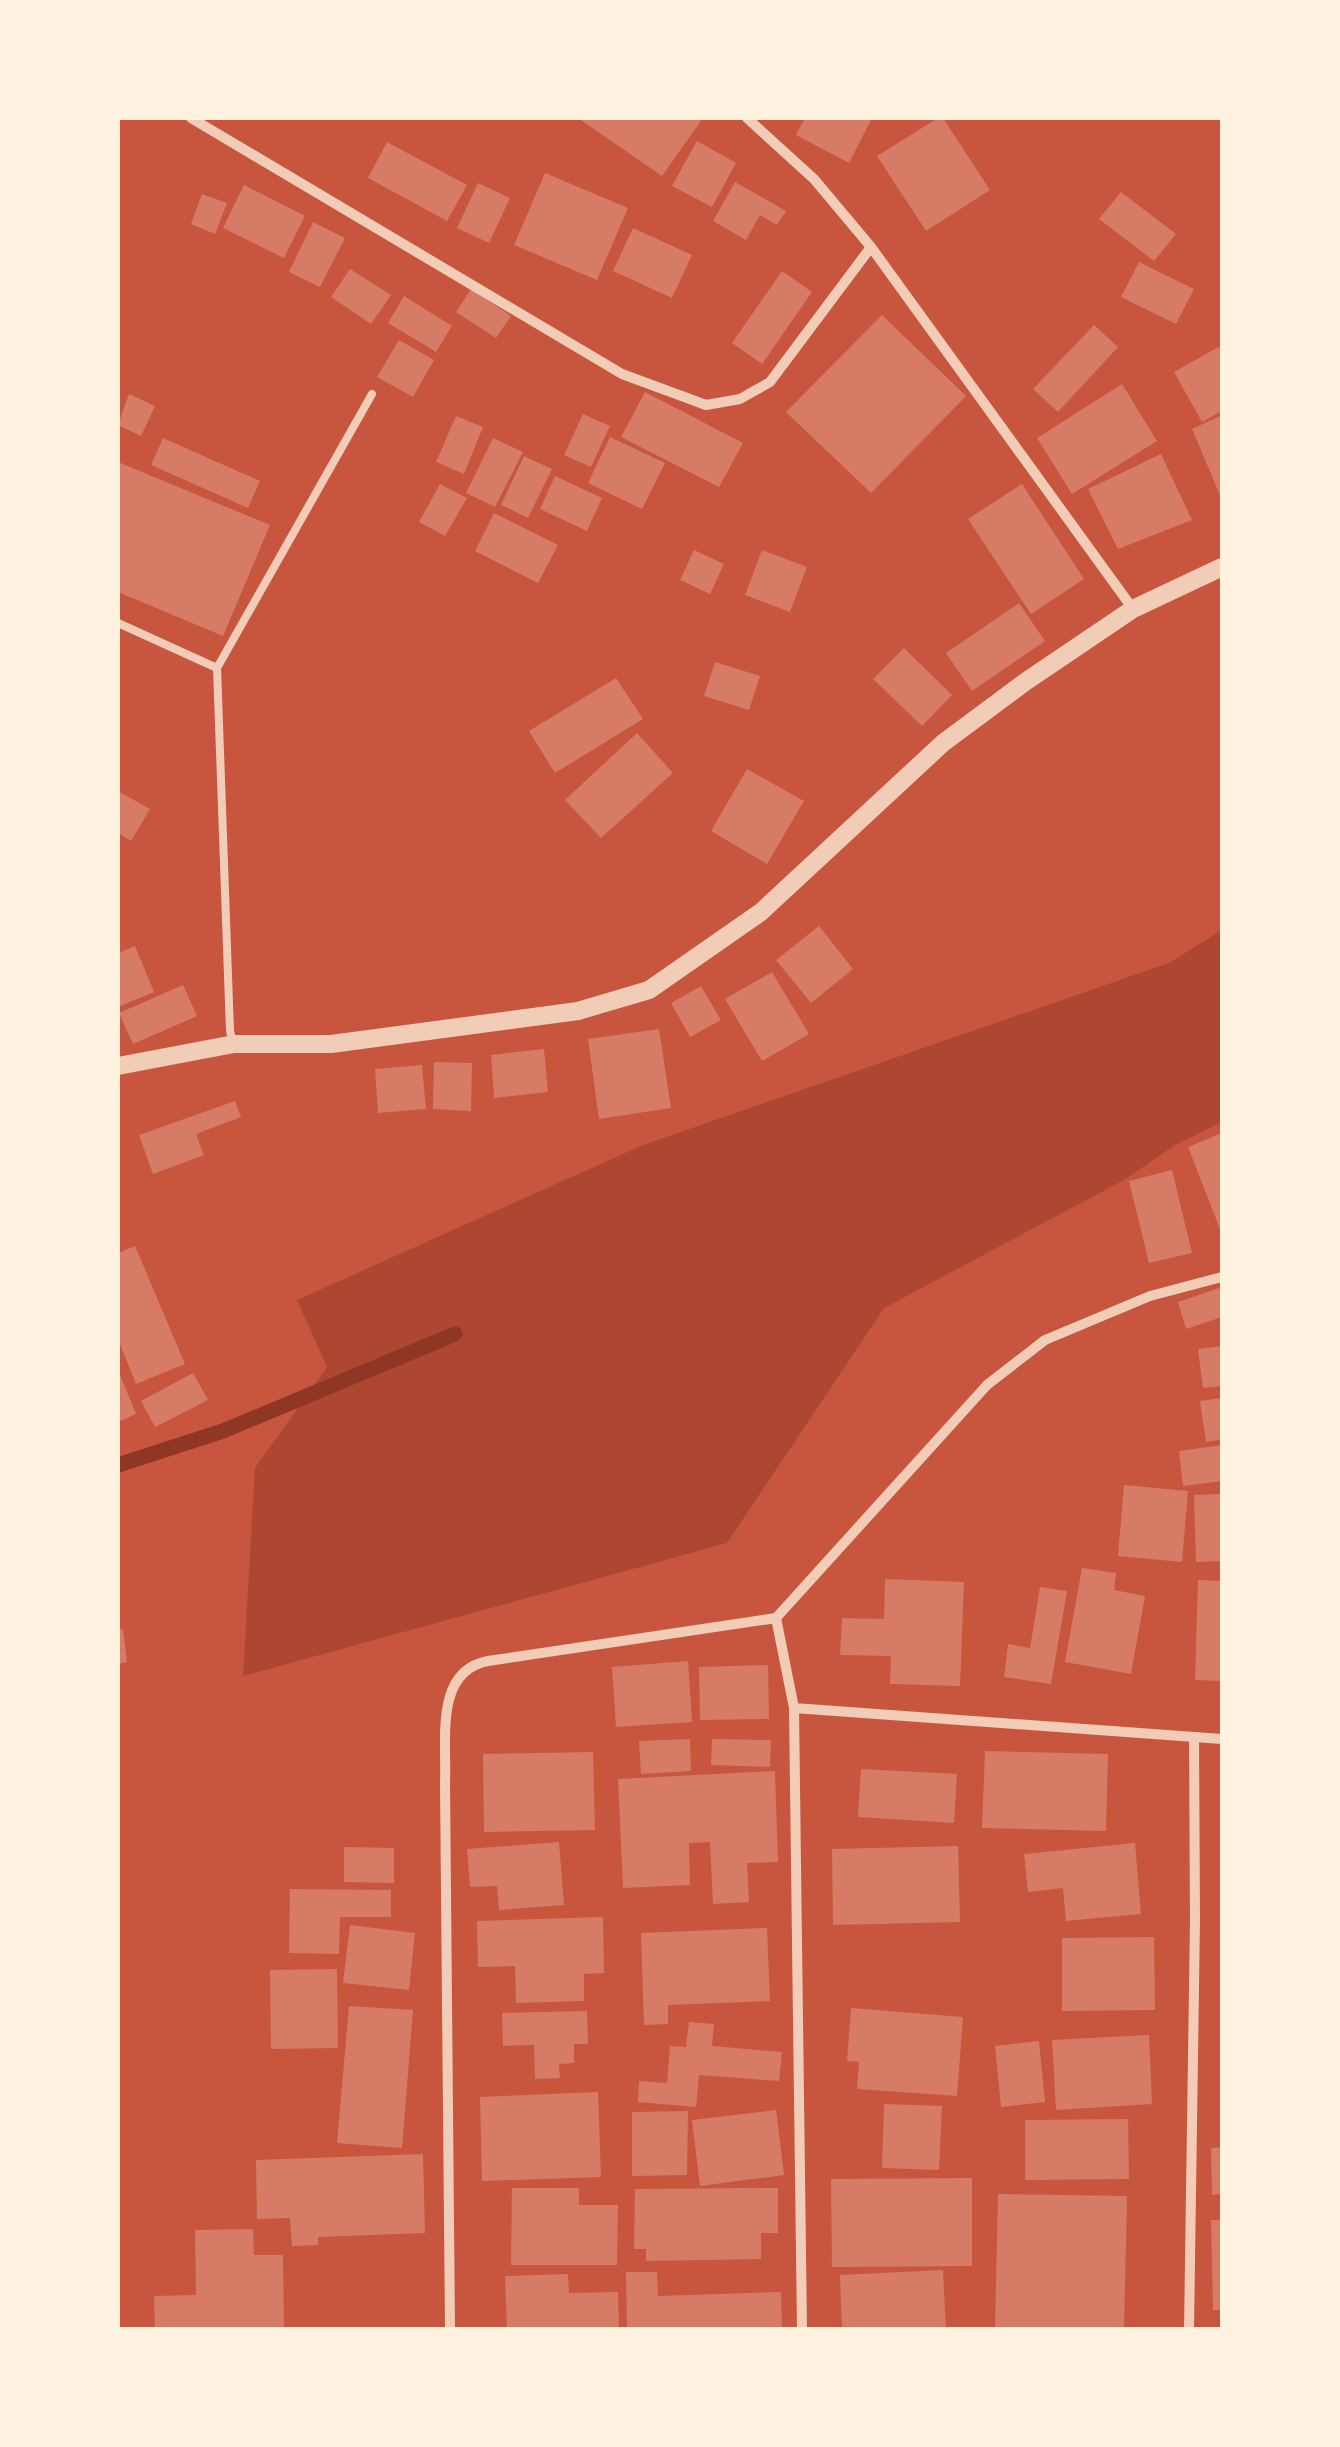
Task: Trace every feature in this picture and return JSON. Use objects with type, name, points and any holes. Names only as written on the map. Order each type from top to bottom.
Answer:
[{"type":"street","points":[[192,118],[622,374],[706,405],[740,400],[770,382],[871,247]]},
{"type":"street","points":[[747,118],[814,179],[871,247],[1133,609]]},
{"type":"street","points":[[118,1066],[234,1044],[331,1044],[578,1011],[649,990],[761,912],[943,742],[1133,609],[1222,567]]},
{"type":"street","points":[[450,2330],[446,1783],[448,1697],[457,1675],[474,1663],[488,1660],[776,1618],[986,1385],[1045,1340],[1150,1296],[1222,1277]]},
{"type":"street","points":[[776,1618],[794,1708],[802,2330]]},
{"type":"street","points":[[794,1708],[1222,1739]]},
{"type":"street","points":[[1189,2330],[1196,1919],[1194,1738]]},
{"type":"lane","points":[[234,1044],[230,1032],[216,668],[372,394]]},
{"type":"lane","points":[[118,623],[216,668]]},
{"type":"shaded area","points":[[1222,930],[1222,1122],[1175,1145],[1124,1180],[884,1308],[727,1543],[243,1676],[255,1468],[327,1367],[297,1300],[643,1145],[1169,963]]},
{"type":"building","points":[[578,118],[695,118],[701,121],[662,176]]},
{"type":"building","points":[[805,118],[872,118],[849,163],[796,135]]},
{"type":"building","points":[[943,118],[990,190],[926,231],[877,156]]},
{"type":"building","points":[[697,141],[736,163],[712,207],[672,186]]},
{"type":"building","points":[[387,142],[467,185],[447,221],[368,178]]},
{"type":"building","points":[[545,173],[628,208],[597,280],[514,245]]},
{"type":"building","points":[[735,182],[786,211],[777,225],[760,215],[746,240],[713,221]]},
{"type":"building","points":[[478,183],[510,198],[489,243],[457,228]]},
{"type":"building","points":[[244,185],[305,216],[284,258],[223,228]]},
{"type":"building","points":[[1121,192],[1176,234],[1154,261],[1099,219]]},
{"type":"building","points":[[202,194],[227,203],[215,234],[191,224]]},
{"type":"building","points":[[313,222],[345,238],[320,287],[289,272]]},
{"type":"building","points":[[633,228],[692,255],[672,298],[613,271]]},
{"type":"building","points":[[1139,262],[1194,289],[1176,324],[1121,297]]},
{"type":"building","points":[[350,269],[391,295],[371,324],[331,297]]},
{"type":"building","points":[[782,271],[812,292],[762,364],[732,343]]},
{"type":"building","points":[[471,289],[511,316],[496,338],[456,312]]},
{"type":"building","points":[[404,296],[452,326],[436,352],[388,323]]},
{"type":"building","points":[[882,315],[966,396],[871,493],[786,412]]},
{"type":"building","points":[[1094,325],[1118,347],[1058,412],[1033,389]]},
{"type":"building","points":[[399,340],[434,360],[413,397],[377,377]]},
{"type":"building","points":[[1222,345],[1222,411],[1202,422],[1174,372]]},
{"type":"building","points":[[1122,384],[1157,441],[1072,494],[1037,438]]},
{"type":"building","points":[[645,392],[743,443],[719,487],[621,437]]},
{"type":"building","points":[[129,394],[155,406],[141,436],[118,425]]},
{"type":"building","points":[[583,414],[610,426],[591,467],[564,455]]},
{"type":"building","points":[[1222,415],[1222,500],[1192,429]]},
{"type":"building","points":[[456,416],[483,427],[464,474],[436,462]]},
{"type":"building","points":[[610,437],[665,463],[642,509],[588,483]]},
{"type":"building","points":[[163,438],[260,481],[248,508],[151,465]]},
{"type":"building","points":[[493,438],[523,452],[495,507],[466,493]]},
{"type":"building","points":[[1161,454],[1192,520],[1118,549],[1088,489]]},
{"type":"building","points":[[524,456],[552,469],[528,518],[501,505]]},
{"type":"building","points":[[118,462],[270,525],[223,636],[118,592]]},
{"type":"building","points":[[555,476],[602,498],[587,531],[540,509]]},
{"type":"building","points":[[440,484],[467,498],[445,536],[419,522]]},
{"type":"building","points":[[1022,484],[1084,579],[1031,614],[968,519]]},
{"type":"building","points":[[494,513],[558,545],[538,583],[475,551]]},
{"type":"building","points":[[694,550],[724,564],[710,594],[680,580]]},
{"type":"building","points":[[762,550],[807,567],[790,612],[745,595]]},
{"type":"building","points":[[1019,603],[1045,641],[972,691],[946,653]]},
{"type":"building","points":[[904,648],[952,695],[922,726],[873,679]]},
{"type":"building","points":[[715,662],[760,676],[749,710],[704,696]]},
{"type":"building","points":[[616,678],[643,719],[555,773],[529,731]]},
{"type":"building","points":[[637,733],[673,773],[601,838],[565,800]]},
{"type":"building","points":[[747,769],[804,801],[767,864],[711,831]]},
{"type":"building","points":[[118,791],[150,809],[131,841],[118,833]]},
{"type":"building","points":[[819,926],[853,969],[811,1003],[776,960]]},
{"type":"building","points":[[135,946],[154,992],[118,1007],[118,953]]},
{"type":"building","points":[[772,972],[809,1034],[762,1061],[725,999]]},
{"type":"building","points":[[183,985],[197,1016],[133,1044],[119,1013]]},
{"type":"building","points":[[701,986],[721,1020],[690,1037],[671,1003]]},
{"type":"building","points":[[659,1029],[671,1108],[599,1119],[588,1039]]},
{"type":"building","points":[[544,1049],[548,1092],[494,1098],[491,1055]]},
{"type":"building","points":[[434,1062],[472,1063],[471,1111],[433,1109]]},
{"type":"building","points":[[422,1065],[426,1109],[378,1113],[375,1069]]},
{"type":"building","points":[[235,1101],[241,1117],[196,1134],[204,1155],[153,1174],[139,1135]]},
{"type":"building","points":[[1222,1133],[1222,1234],[1188,1147]]},
{"type":"building","points":[[1172,1170],[1192,1253],[1149,1263],[1129,1181]]},
{"type":"building","points":[[135,1246],[185,1364],[136,1384],[118,1339],[118,1253]]},
{"type":"building","points":[[1222,1287],[1222,1317],[1186,1329],[1178,1302]]},
{"type":"building","points":[[1222,1346],[1222,1386],[1203,1388],[1198,1349]]},
{"type":"building","points":[[118,1370],[136,1414],[118,1422]]},
{"type":"building","points":[[193,1373],[208,1400],[155,1427],[141,1401]]},
{"type":"building","points":[[1222,1398],[1222,1439],[1206,1442],[1200,1401]]},
{"type":"building","points":[[1222,1445],[1222,1481],[1183,1486],[1179,1451]]},
{"type":"building","points":[[1124,1485],[1188,1491],[1182,1562],[1118,1556]]},
{"type":"building","points":[[1222,1494],[1222,1561],[1196,1562],[1194,1495]]},
{"type":"building","points":[[1082,1568],[1116,1573],[1114,1590],[1145,1596],[1131,1674],[1065,1662]]},
{"type":"building","points":[[885,1579],[964,1582],[960,1686],[890,1684],[891,1656],[840,1655],[842,1618],[884,1619]]},
{"type":"building","points":[[1198,1580],[1222,1581],[1222,1681],[1195,1680]]},
{"type":"building","points":[[1040,1587],[1067,1591],[1051,1684],[1004,1677],[1008,1644],[1030,1648]]},
{"type":"building","points":[[123,1629],[127,1662],[118,1664],[118,1630]]},
{"type":"building","points":[[688,1661],[692,1722],[616,1727],[612,1667]]},
{"type":"building","points":[[768,1665],[769,1719],[700,1720],[699,1667]]},
{"type":"building","points":[[690,1739],[691,1771],[641,1774],[639,1741]]},
{"type":"building","points":[[712,1739],[771,1740],[770,1767],[711,1765]]},
{"type":"building","points":[[985,1751],[1108,1754],[1106,1831],[982,1828]]},
{"type":"building","points":[[593,1752],[595,1830],[484,1832],[483,1754]]},
{"type":"building","points":[[861,1769],[957,1774],[954,1823],[858,1817]]},
{"type":"building","points":[[775,1771],[778,1862],[747,1863],[749,1902],[713,1904],[710,1842],[689,1843],[690,1885],[623,1888],[618,1779]]},
{"type":"building","points":[[559,1842],[564,1905],[499,1910],[497,1886],[470,1887],[467,1849]]},
{"type":"building","points":[[1135,1843],[1141,1914],[1066,1921],[1063,1888],[1028,1892],[1024,1854]]},
{"type":"building","points":[[958,1846],[960,1922],[833,1925],[832,1849]]},
{"type":"building","points":[[344,1847],[394,1848],[394,1883],[344,1882]]},
{"type":"building","points":[[290,1889],[391,1890],[391,1917],[340,1917],[339,1954],[289,1953]]},
{"type":"building","points":[[603,1917],[604,1973],[584,1974],[584,2001],[516,2003],[515,1966],[478,1967],[477,1921]]},
{"type":"building","points":[[350,1925],[415,1933],[409,1990],[343,1983]]},
{"type":"building","points":[[767,1928],[770,2001],[668,2005],[668,2024],[644,2025],[641,1933]]},
{"type":"building","points":[[1154,1937],[1155,2010],[1062,2011],[1062,1938]]},
{"type":"building","points":[[337,1969],[338,2048],[271,2049],[270,1970]]},
{"type":"building","points":[[349,2006],[413,2010],[402,2148],[337,2143]]},
{"type":"building","points":[[851,2008],[963,2017],[957,2096],[857,2089],[859,2062],[847,2061]]},
{"type":"building","points":[[587,2011],[588,2044],[574,2044],[574,2063],[559,2064],[560,2078],[535,2079],[534,2045],[503,2046],[502,2013]]},
{"type":"building","points":[[689,2022],[714,2024],[712,2046],[782,2052],[779,2081],[699,2075],[696,2107],[638,2102],[639,2081],[667,2083],[670,2046],[686,2047]]},
{"type":"building","points":[[1149,2035],[1152,2104],[1056,2110],[1052,2040]]},
{"type":"building","points":[[1039,2041],[1045,2102],[1001,2107],[995,2046]]},
{"type":"building","points":[[598,2092],[601,2177],[482,2181],[480,2097]]},
{"type":"building","points":[[884,2104],[942,2106],[939,2170],[882,2168]]},
{"type":"building","points":[[776,2110],[784,2175],[700,2186],[692,2120]]},
{"type":"building","points":[[688,2111],[687,2175],[632,2176],[632,2112]]},
{"type":"building","points":[[1128,2119],[1129,2179],[1025,2180],[1025,2120]]},
{"type":"building","points":[[1222,2147],[1222,2194],[1212,2195],[1211,2148]]},
{"type":"building","points":[[423,2154],[425,2233],[318,2237],[318,2245],[292,2246],[290,2218],[257,2219],[256,2160]]},
{"type":"building","points":[[972,2178],[972,2266],[832,2267],[831,2179]]},
{"type":"building","points":[[512,2188],[579,2188],[579,2205],[618,2205],[617,2265],[511,2265]]},
{"type":"building","points":[[778,2188],[778,2233],[761,2233],[761,2259],[646,2261],[646,2249],[634,2249],[635,2189]]},
{"type":"building","points":[[998,2194],[1127,2196],[1124,2329],[995,2327]]},
{"type":"building","points":[[1211,2220],[1222,2220],[1222,2310],[1213,2310]]},
{"type":"building","points":[[253,2229],[254,2255],[283,2255],[284,2330],[155,2330],[154,2296],[196,2295],[195,2230]]},
{"type":"building","points":[[943,2270],[946,2330],[842,2330],[840,2275]]},
{"type":"building","points":[[626,2272],[657,2272],[658,2296],[781,2292],[782,2330],[627,2330]]},
{"type":"building","points":[[568,2274],[569,2293],[618,2292],[619,2330],[507,2330],[505,2276]]},
{"type":"waterway","points":[[118,1465],[223,1431],[455,1334]]}]
